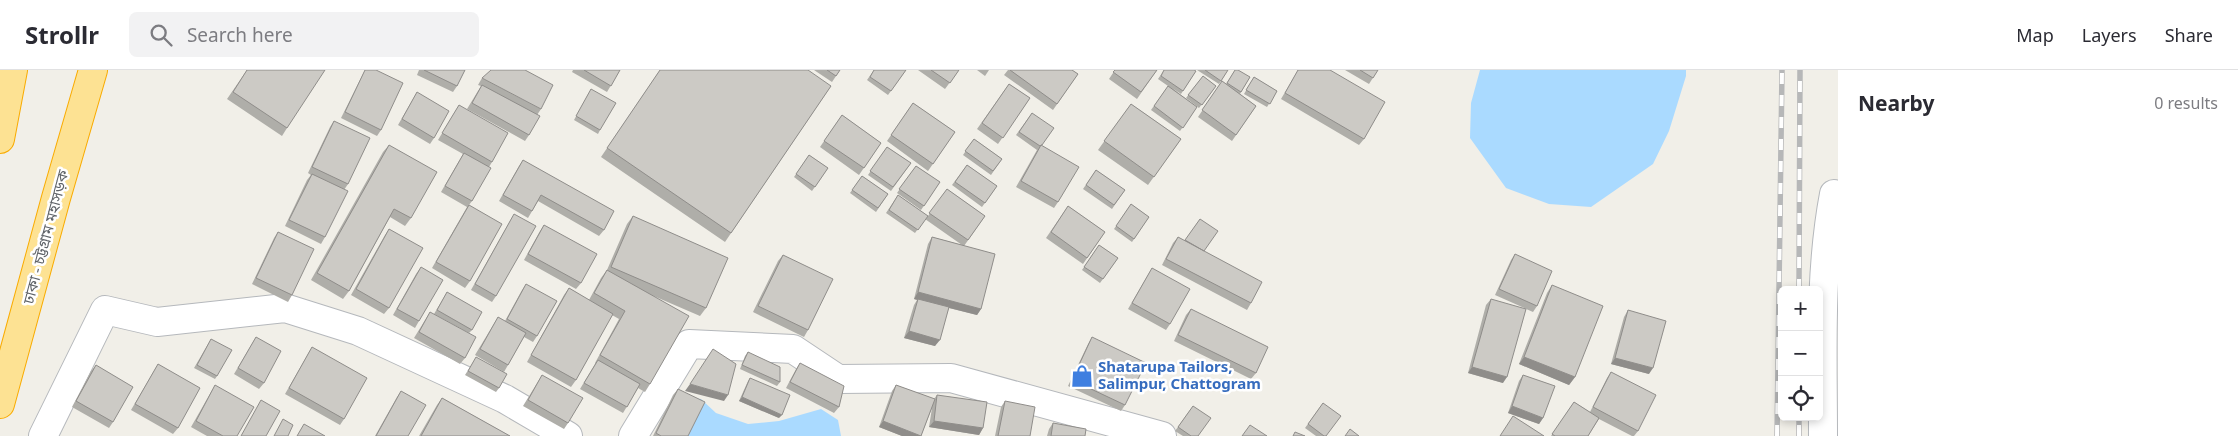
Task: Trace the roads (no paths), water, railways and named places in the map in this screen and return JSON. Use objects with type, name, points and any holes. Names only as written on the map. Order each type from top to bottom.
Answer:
[{"type":"highway","points":[[0,139],[13,70]]},
{"type":"highway","name":"ঢাকা - চট্টগ্রাম মহাসড়ক","points":[[0,404],[53,207],[93,70]]},
{"type":"street","points":[[1823,436],[1823,289],[1830,214],[1834,194],[1838,195]]},
{"type":"street","points":[[43,436],[105,310],[157,322],[285,308],[358,331],[505,399],[568,436]]},
{"type":"street","points":[[633,436],[689,344],[794,349],[838,380],[951,378],[1162,436]]},
{"type":"water","points":[[1480,70],[1686,70],[1686,76],[1669,131],[1653,164],[1591,207],[1549,204],[1506,188],[1470,138],[1471,103]]},
{"type":"water","points":[[688,398],[701,399],[716,413],[748,424],[779,421],[821,409],[838,420],[841,436],[655,436]]},
{"type":"railway","points":[[1777,436],[1782,70]]},
{"type":"railway","points":[[1799,286],[1800,70]]},
{"type":"railway","points":[[1799,421],[1799,436]]},
{"type":"place","name":"Shatarupa Tailors, Salimpur, Chattogram","points":[[1082,376]]}]
